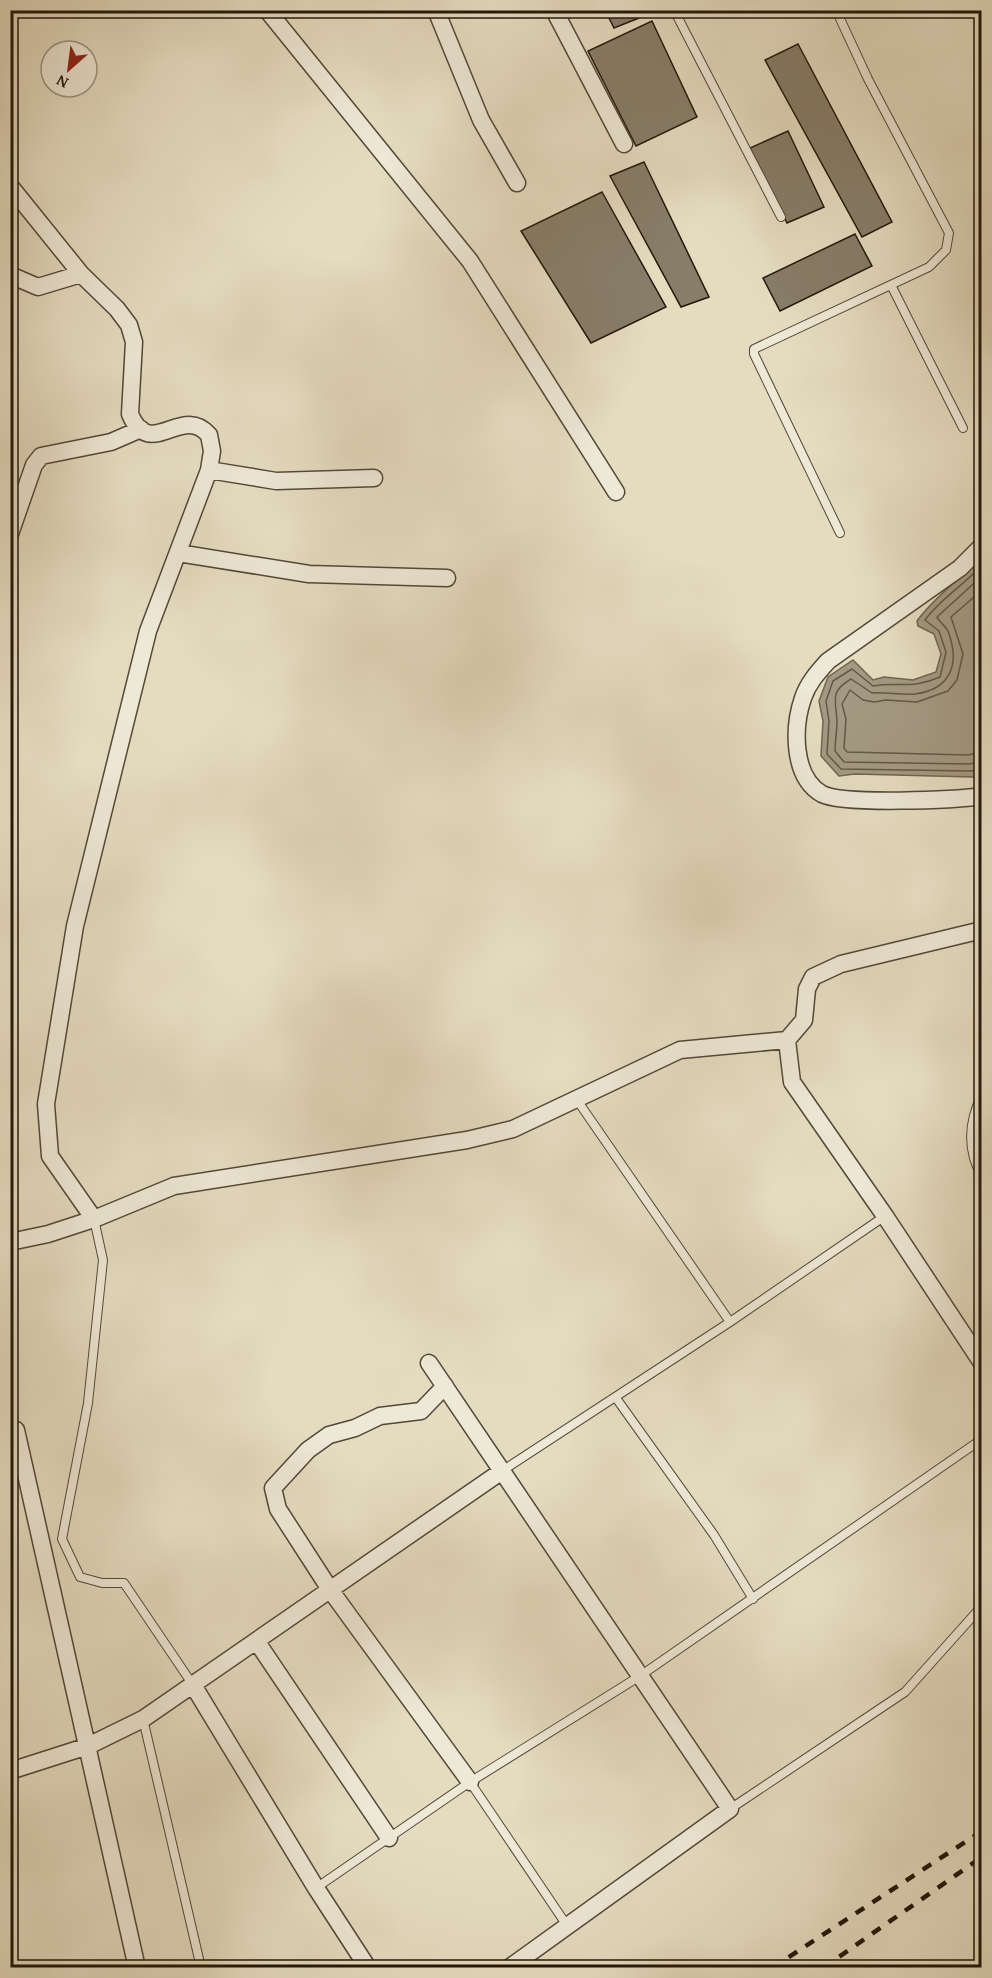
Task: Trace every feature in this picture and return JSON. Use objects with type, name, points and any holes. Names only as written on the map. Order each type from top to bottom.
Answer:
[{"type":"street","points":[[267,10],[470,261],[615,492]]},
{"type":"street","points":[[436,10],[481,120],[516,183]]},
{"type":"street","points":[[554,10],[624,144]]},
{"type":"street","points":[[10,186],[81,274],[117,309],[129,325],[134,342],[130,414],[133,423],[141,429],[159,435],[186,423],[194,423],[204,428],[212,443],[209,470],[148,631],[75,926],[46,1104],[51,1156],[94,1219]]},
{"type":"street","points":[[10,275],[38,287],[81,274]]},
{"type":"street","points":[[10,534],[34,465],[41,456],[111,442],[141,429]]},
{"type":"street","points":[[209,470],[276,481],[374,478]]},
{"type":"street","points":[[981,546],[960,568],[828,661],[813,678],[803,699],[796,741],[804,776],[823,795],[856,800],[981,796]]},
{"type":"street","points":[[178,553],[309,574],[447,578]]},
{"type":"street","points":[[10,1242],[48,1234],[94,1219],[174,1186],[466,1140],[513,1129],[680,1050],[787,1040],[804,1020],[807,989],[813,977],[841,964],[981,930]]},
{"type":"street","points":[[787,1040],[792,1082],[885,1216],[981,1363]]},
{"type":"street","points":[[429,1363],[730,1809],[509,1968]]},
{"type":"street","points":[[445,1386],[421,1411],[380,1416],[355,1428],[329,1435],[309,1450],[273,1488],[278,1509],[331,1591],[470,1782]]},
{"type":"street","points":[[16,1430],[137,1968]]},
{"type":"street","points":[[10,1771],[88,1746],[142,1719],[331,1591],[502,1471]]},
{"type":"street","points":[[257,1641],[389,1838]]},
{"type":"street","points":[[193,1685],[316,1888],[368,1968]]},
{"type":"lane","points":[[674,10],[781,217]]},
{"type":"lane","points":[[836,10],[868,79],[949,233],[946,250],[929,267],[754,349],[754,354],[771,393],[840,533]]},
{"type":"lane","points":[[891,285],[963,428]]},
{"type":"lane","points":[[981,1095],[972,1113],[972,1160],[981,1177]]},
{"type":"lane","points":[[577,1100],[730,1322]]},
{"type":"lane","points":[[502,1471],[616,1398],[885,1216]]},
{"type":"lane","points":[[94,1219],[103,1260],[102,1271],[88,1403],[62,1539],[80,1577],[102,1583],[124,1582],[193,1685]]},
{"type":"lane","points":[[616,1398],[714,1535],[753,1599]]},
{"type":"lane","points":[[316,1888],[470,1782],[640,1676],[981,1439]]},
{"type":"lane","points":[[730,1809],[905,1692],[981,1606]]},
{"type":"lane","points":[[142,1719],[199,1959]]},
{"type":"lane","points":[[470,1782],[568,1927]]},
{"type":"water","points":[[981,556],[981,774],[973,777],[855,774],[839,776],[821,756],[823,721],[819,701],[828,677],[853,660],[873,680],[884,677],[913,680],[936,672],[941,654],[934,634],[918,626],[917,621]]},
{"type":"building","points":[[605,10],[648,10],[649,14],[614,28]]},
{"type":"building","points":[[652,21],[697,117],[636,146],[588,51]]},
{"type":"building","points":[[798,44],[892,222],[862,237],[765,60]]},
{"type":"building","points":[[788,131],[824,207],[787,223],[750,148]]},
{"type":"building","points":[[644,162],[709,297],[681,307],[610,176]]},
{"type":"building","points":[[602,192],[666,307],[591,343],[521,231]]},
{"type":"building","points":[[855,234],[872,266],[780,311],[763,278]]},
{"type":"railway","points":[[772,1968],[982,1831]]},
{"type":"railway","points":[[823,1968],[982,1857]]}]
